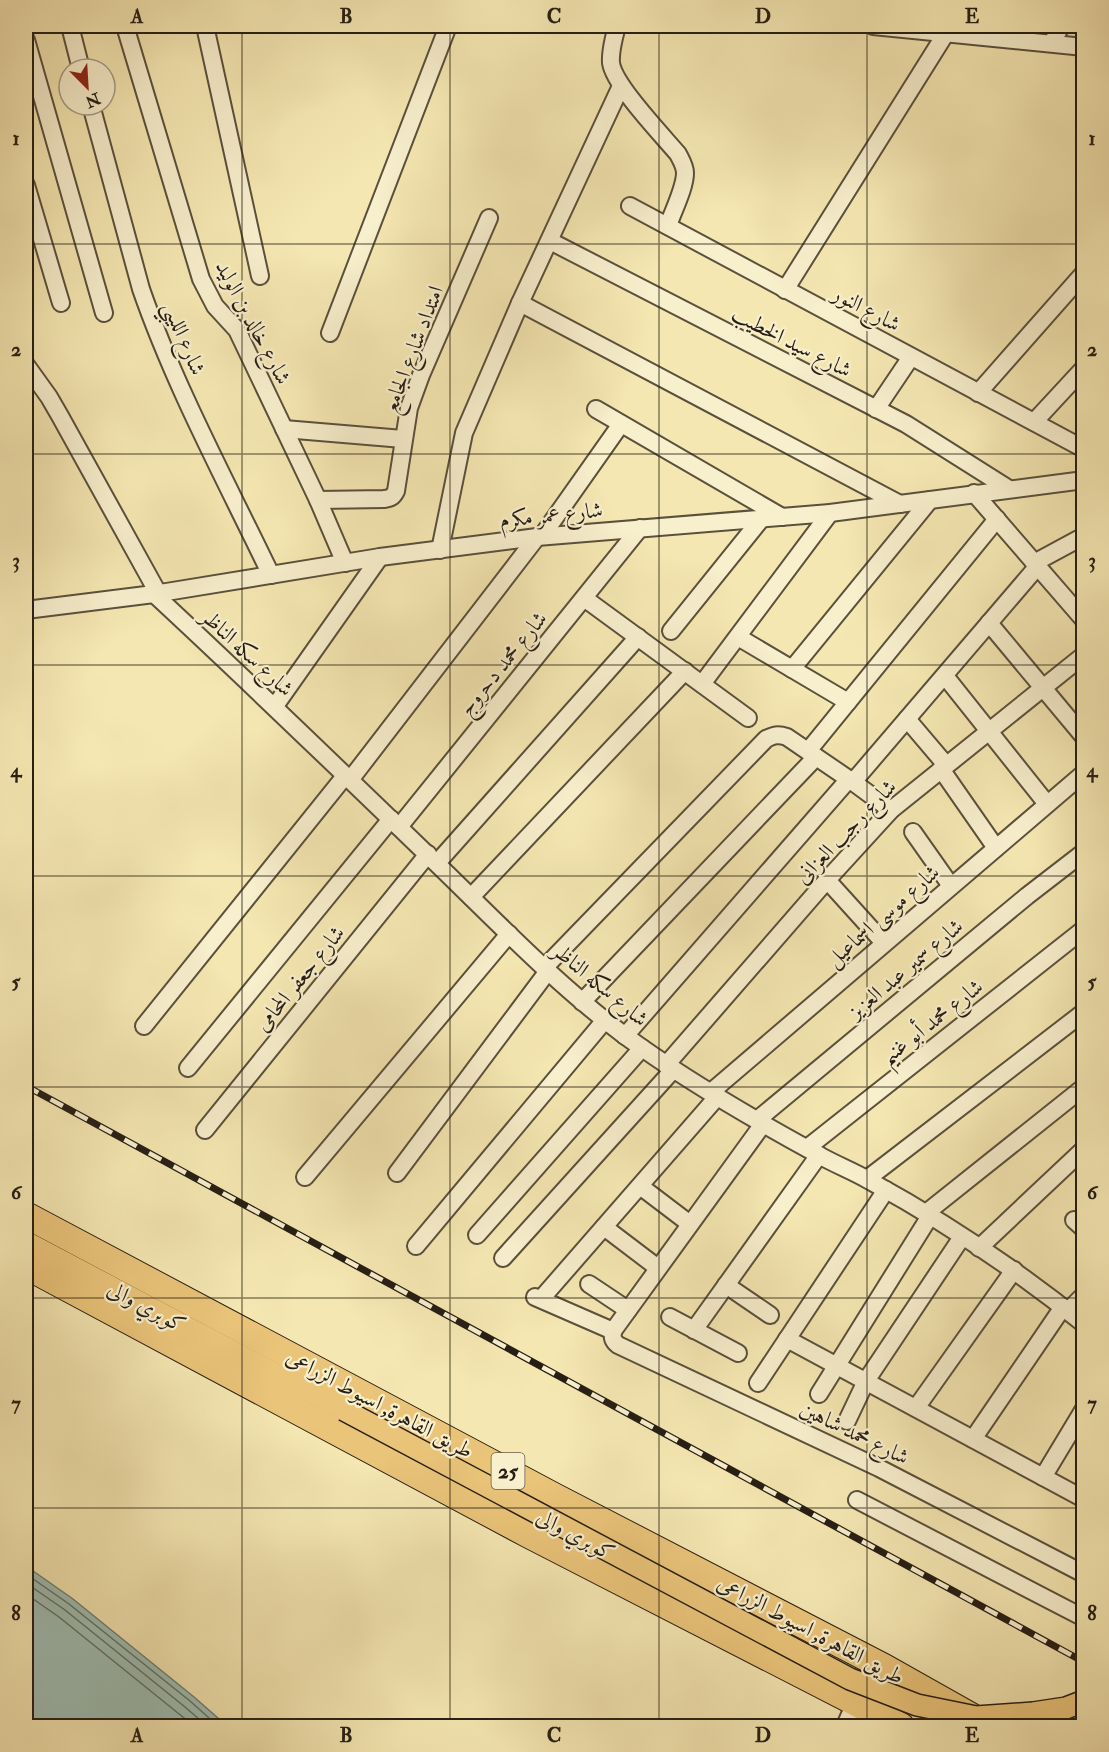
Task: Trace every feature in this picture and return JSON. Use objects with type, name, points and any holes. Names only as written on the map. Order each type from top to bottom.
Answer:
[{"type":"highway","name":"طريق القاهرة, اسيوط الزراعى","points":[[26,1215],[554,1496],[884,1666],[989,1726]]},
{"type":"highway","name":"طريق القاهرة, اسيوط الزراعى","points":[[26,1266],[540,1540],[901,1726]]},
{"type":"main road","name":"كوبري والى","points":[[26,1242],[850,1679],[917,1705],[976,1717],[1033,1713],[1066,1708],[1083,1701]]},
{"type":"main road","name":"كوبري والى","points":[[441,1487],[663,1593],[846,1689],[876,1700],[915,1713],[976,1726],[1034,1722],[1069,1716],[1083,1710]]},
{"type":"street","points":[[70,26],[78,57]]},
{"type":"street","name":"شارع خالد بن الوليد","points":[[125,26],[201,279],[215,306],[237,330],[318,500],[345,563]]},
{"type":"street","points":[[205,26],[260,276]]},
{"type":"street","points":[[330,333],[448,26]]},
{"type":"street","points":[[617,26],[611,51],[613,73],[621,86],[678,154],[683,164],[685,174],[683,184],[668,226]]},
{"type":"street","points":[[873,26],[1083,47]]},
{"type":"street","points":[[1052,43],[1061,26]]},
{"type":"street","points":[[785,290],[946,33]]},
{"type":"street","points":[[26,40],[104,313]]},
{"type":"street","points":[[440,550],[464,433],[520,303],[621,86]]},
{"type":"street","name":"شارع الليبي","points":[[94,117],[141,289],[151,316],[173,370],[271,575]]},
{"type":"street","points":[[26,185],[61,303]]},
{"type":"street","name":"شارع النور","points":[[630,206],[1083,449]]},
{"type":"street","name":"امتداد شارع الجامع","points":[[318,500],[389,499],[394,495],[409,408],[489,218]]},
{"type":"street","name":"شارع سيد الخطيب","points":[[550,241],[876,409],[930,439],[1009,489]]},
{"type":"street","points":[[978,393],[1083,274]]},
{"type":"street","points":[[520,303],[900,504]]},
{"type":"street","points":[[876,409],[911,357]]},
{"type":"street","name":"شارع سكه الناظر","points":[[26,365],[60,416],[156,594],[582,1002],[669,1068],[760,1122],[867,1179],[928,1215],[1014,1270],[1083,1323]]},
{"type":"street","points":[[1035,422],[1083,368]]},
{"type":"street","points":[[596,409],[783,517]]},
{"type":"street","points":[[144,1026],[347,778],[539,536],[621,424]]},
{"type":"street","points":[[284,429],[403,440]]},
{"type":"street","name":"شارع عمر مكرم","points":[[27,608],[156,594],[380,557],[539,536],[830,513],[1083,480]]},
{"type":"street","points":[[974,493],[1083,620]]},
{"type":"street","points":[[792,669],[930,500]]},
{"type":"street","points":[[702,684],[830,513]]},
{"type":"street","points":[[671,632],[762,518]]},
{"type":"street","points":[[582,1002],[812,754],[848,702],[997,519]]},
{"type":"street","name":"شارع محمد دحروج","points":[[188,1068],[584,598],[640,528]]},
{"type":"street","points":[[625,1036],[851,780],[908,719],[1036,565],[1083,536]]},
{"type":"street","points":[[274,706],[380,557]]},
{"type":"street","points":[[584,598],[748,718]]},
{"type":"street","points":[[989,623],[1083,737]]},
{"type":"street","name":"شارع جعفر المحامى","points":[[205,1130],[432,859],[638,637]]},
{"type":"street","points":[[738,637],[848,702]]},
{"type":"street","name":"شارع رجب العزانى","points":[[503,1258],[669,1068],[827,880],[891,810],[1083,655]]},
{"type":"street","points":[[471,897],[685,672]]},
{"type":"street","points":[[945,676],[1047,804]]},
{"type":"street","points":[[908,719],[944,767],[996,848]]},
{"type":"street","points":[[397,1173],[546,969],[766,740],[772,736],[787,737],[891,810]]},
{"type":"street","name":"شارع موسى اسماعيل","points":[[613,1331],[538,1298],[640,1186],[714,1094],[884,943],[1083,773]]},
{"type":"street","points":[[913,832],[951,886]]},
{"type":"street","name":"شارع سمير عبد العزيز","points":[[613,1331],[760,1122],[1027,896],[1083,852]]},
{"type":"street","points":[[827,880],[884,943]]},
{"type":"street","name":"شارع محمد أبو غنيم","points":[[694,1330],[813,1152],[1083,929]]},
{"type":"street","points":[[305,1177],[509,934]]},
{"type":"street","points":[[867,1179],[1083,1012]]},
{"type":"street","points":[[416,1246],[605,1020]]},
{"type":"street","points":[[477,1235],[642,1048]]},
{"type":"street","points":[[819,1394],[928,1215],[1083,1087]]},
{"type":"street","points":[[980,1248],[1083,1149]]},
{"type":"street","points":[[640,1186],[690,1224]]},
{"type":"street","points":[[758,1383],[886,1190]]},
{"type":"street","points":[[604,1227],[658,1268]]},
{"type":"street","points":[[847,1421],[866,1381],[962,1237]]},
{"type":"street","points":[[916,1408],[1014,1270]]},
{"type":"street","points":[[589,1284],[628,1310]]},
{"type":"street","points":[[726,1285],[770,1315]]},
{"type":"street","points":[[973,1439],[1065,1309],[1083,1295]]},
{"type":"street","points":[[669,1317],[738,1353]]},
{"type":"street","name":"شارع محمد شاهين","points":[[613,1331],[612,1336],[618,1345],[879,1468],[1083,1574]]},
{"type":"street","points":[[787,1339],[1083,1499]]},
{"type":"street","points":[[1043,1477],[1083,1409]]},
{"type":"street","points":[[857,1500],[1083,1618]]},
{"type":"street","points":[[845,1726],[855,1703]]},
{"type":"water","points":[[26,1566],[73,1599],[227,1726],[26,1726]]},
{"type":"railway","points":[[26,1086],[1084,1662]]}]
